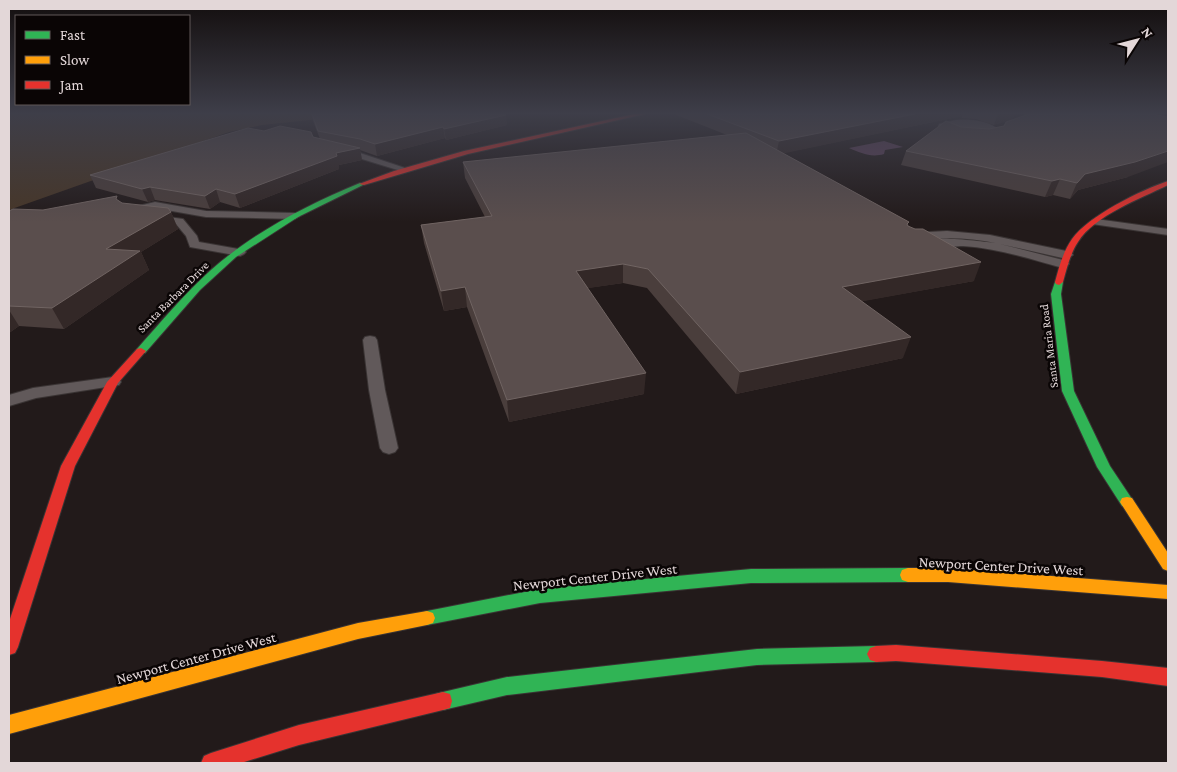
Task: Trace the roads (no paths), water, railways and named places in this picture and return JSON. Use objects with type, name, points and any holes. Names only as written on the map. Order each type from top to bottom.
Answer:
[{"type":"main road","name":"Santa Barbara Drive","points":[[9,647],[68,466],[113,382],[198,287],[240,252],[295,216],[360,185],[404,169],[473,150]]},
{"type":"main road","name":"Santa Maria Road","points":[[1168,183],[1109,212],[1078,236],[1065,259],[1056,294],[1068,391],[1104,467],[1168,565]]},
{"type":"main road","name":"Newport Center Drive West","points":[[9,725],[358,631],[540,596],[761,576],[948,576],[1168,592]]},
{"type":"main road","points":[[211,763],[299,735],[507,686],[757,657],[896,653],[1102,669],[1168,677]]},
{"type":"lane","points":[[341,150],[404,169]]},
{"type":"lane","points":[[240,252],[194,245],[191,236],[179,221],[130,215],[138,208],[156,205],[206,214],[295,216]]},
{"type":"lane","points":[[1096,222],[1168,232]]},
{"type":"lane","points":[[952,235],[984,238],[1065,259],[964,242],[909,242],[920,237],[952,235]]},
{"type":"lane","points":[[370,340],[377,390],[389,448]]},
{"type":"lane","points":[[9,401],[33,393],[113,382]]}]
